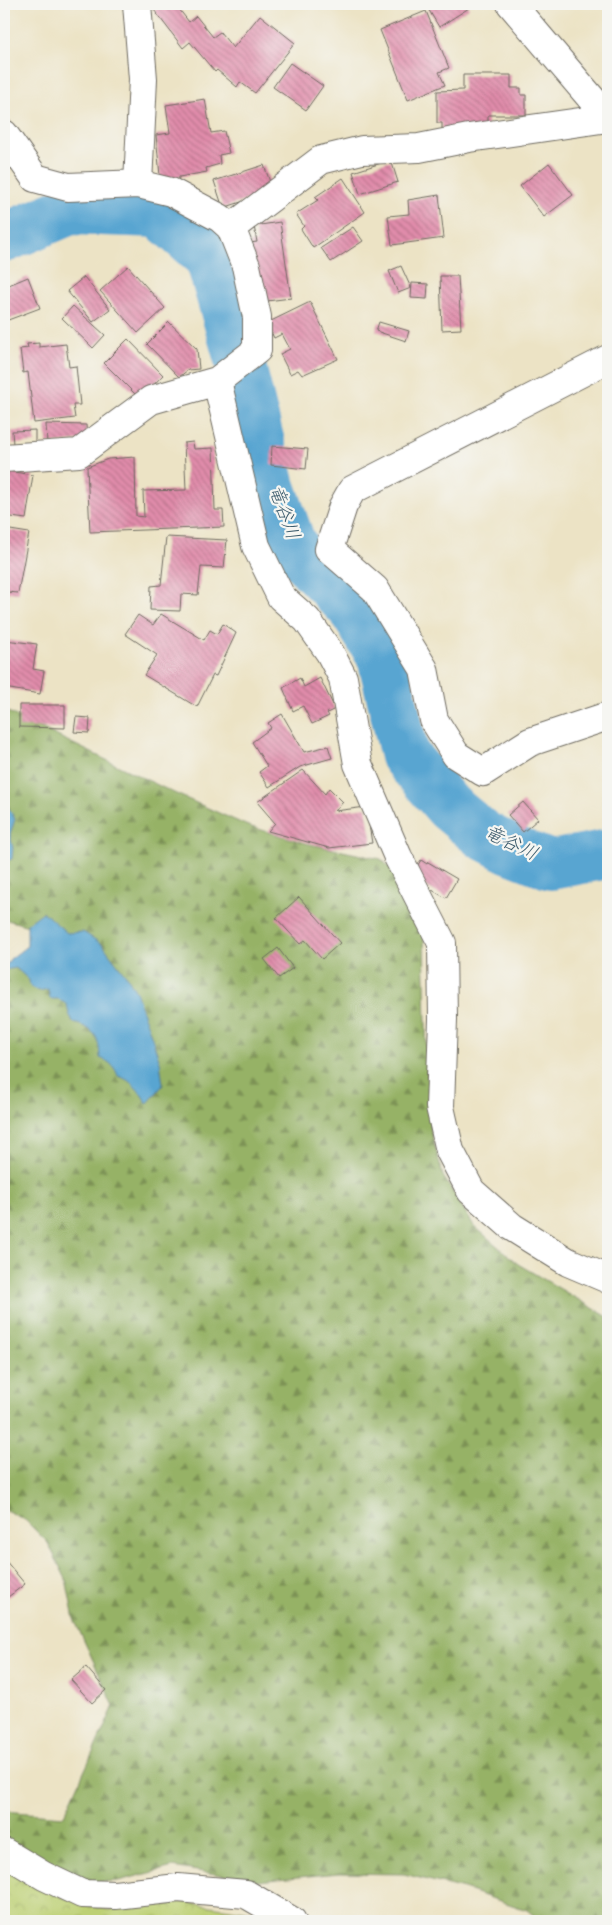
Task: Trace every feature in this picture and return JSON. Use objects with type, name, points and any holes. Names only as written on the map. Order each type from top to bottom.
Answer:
[{"type":"street","points":[[137,4],[143,79],[138,184]]},
{"type":"street","points":[[511,4],[608,118]]},
{"type":"street","points":[[231,228],[321,160],[362,150],[419,148],[469,138],[608,118]]},
{"type":"street","points":[[4,134],[35,178],[68,187],[138,184],[171,192],[220,218],[231,228],[246,266],[256,316],[257,350],[217,381],[151,400],[79,453],[4,458]]},
{"type":"street","points":[[608,359],[352,490],[343,506],[329,549],[375,589],[397,628],[424,669],[434,720],[456,755],[483,772],[530,742],[608,716]]},
{"type":"street","points":[[217,381],[256,546],[281,597],[308,620],[330,653],[343,678],[358,764],[398,857],[442,943],[443,1019],[440,1107],[450,1151],[471,1190],[512,1227],[568,1262],[608,1279]]},
{"type":"street","points":[[4,1852],[44,1876],[82,1894],[115,1896],[178,1888],[246,1894],[292,1921]]},
{"type":"green space","points":[[4,710],[174,793],[248,826],[309,844],[381,859],[403,880],[424,938],[427,1071],[431,1131],[443,1176],[474,1226],[518,1264],[608,1317],[608,1921],[541,1921],[527,1910],[464,1889],[404,1874],[339,1873],[258,1881],[173,1867],[118,1881],[85,1883],[80,1874],[68,1882],[4,1844],[4,1811],[64,1816],[114,1706],[74,1619],[66,1579],[48,1543],[25,1520],[4,1509],[4,967],[77,940],[4,919]]},
{"type":"green space","points":[[4,1863],[61,1897],[108,1910],[183,1902],[264,1914],[273,1921],[4,1921]]},
{"type":"water","points":[[4,800],[15,819],[10,835],[13,848],[12,859],[4,862]]},
{"type":"water","points":[[43,912],[67,933],[83,932],[102,944],[128,978],[137,994],[160,1062],[163,1085],[147,1104],[135,1087],[127,1080],[118,1076],[111,1064],[100,1058],[95,1034],[87,1028],[74,1023],[67,1005],[59,999],[50,999],[48,989],[39,991],[30,986],[29,980],[16,968],[4,970],[10,959],[27,946],[27,924]]},
{"type":"building","points":[[162,4],[175,4],[189,22],[196,16],[213,37],[220,32],[233,48],[260,15],[295,43],[255,93],[240,82],[237,87],[217,70],[215,72],[190,42],[183,48],[154,10]]},
{"type":"building","points":[[432,4],[466,4],[469,8],[439,27],[427,7]]},
{"type":"building","points":[[426,11],[449,68],[439,72],[445,85],[408,100],[380,30]]},
{"type":"building","points":[[290,63],[323,86],[306,110],[273,87]]},
{"type":"building","points":[[463,75],[511,75],[511,88],[521,88],[521,95],[526,95],[526,115],[488,115],[488,129],[442,130],[442,123],[437,123],[437,91],[463,90]]},
{"type":"building","points":[[205,99],[211,133],[224,131],[229,153],[219,155],[220,164],[206,168],[207,172],[179,177],[178,184],[161,186],[156,135],[170,133],[166,105]]},
{"type":"building","points":[[391,160],[398,182],[360,194],[353,172]]},
{"type":"building","points":[[549,163],[573,195],[544,217],[520,186]]},
{"type":"building","points":[[264,165],[271,185],[262,195],[223,208],[214,181]]},
{"type":"building","points":[[343,178],[365,212],[313,248],[301,229],[304,226],[296,214],[318,200],[315,197]]},
{"type":"building","points":[[439,195],[444,238],[392,245],[388,216],[409,214],[408,200]]},
{"type":"building","points":[[280,222],[291,298],[259,302],[250,243],[257,242],[254,226]]},
{"type":"building","points":[[353,227],[363,241],[331,262],[321,248]]},
{"type":"building","points":[[128,266],[165,308],[138,333],[100,291]]},
{"type":"building","points":[[401,266],[411,288],[398,293],[389,271]]},
{"type":"building","points":[[440,276],[458,276],[461,329],[442,330]]},
{"type":"building","points":[[28,277],[40,308],[8,320],[4,309],[4,287]]},
{"type":"building","points":[[84,277],[110,309],[93,322],[67,291]]},
{"type":"building","points":[[412,283],[428,284],[427,299],[411,298]]},
{"type":"building","points":[[310,302],[338,359],[302,375],[298,370],[290,374],[280,354],[290,349],[282,334],[274,338],[267,323]]},
{"type":"building","points":[[73,306],[105,335],[93,348],[62,318]]},
{"type":"building","points":[[169,322],[197,349],[199,369],[188,370],[179,377],[147,344]]},
{"type":"building","points":[[379,322],[409,331],[406,341],[376,331]]},
{"type":"building","points":[[128,339],[163,375],[140,399],[104,363]]},
{"type":"building","points":[[39,343],[39,347],[66,344],[69,367],[76,366],[80,405],[73,405],[75,418],[34,423],[28,372],[23,373],[20,349],[28,348],[27,344]]},
{"type":"building","points":[[46,424],[86,425],[87,440],[47,444]]},
{"type":"building","points":[[35,430],[35,443],[13,444],[12,431]]},
{"type":"building","points":[[193,442],[194,449],[213,448],[215,510],[223,510],[224,527],[90,532],[87,467],[108,459],[135,457],[136,516],[144,517],[143,491],[186,490],[184,443]]},
{"type":"building","points":[[272,446],[308,449],[306,469],[271,465]]},
{"type":"building","points":[[7,471],[33,475],[26,519],[4,516],[4,478],[6,478]]},
{"type":"building","points":[[4,529],[29,533],[18,593],[8,592],[7,597],[4,596]]},
{"type":"building","points":[[166,537],[227,540],[224,568],[201,567],[198,595],[181,594],[180,611],[150,610],[151,586],[161,585]]},
{"type":"building","points":[[161,614],[204,640],[210,630],[217,634],[223,624],[236,633],[216,676],[213,675],[197,707],[144,675],[157,655],[125,634],[138,615],[153,625]]},
{"type":"building","points":[[4,626],[7,626],[5,640],[37,644],[33,669],[44,671],[40,694],[4,688]]},
{"type":"building","points":[[300,678],[304,687],[320,678],[335,709],[327,713],[329,716],[312,724],[303,706],[293,711],[283,688]]},
{"type":"building","points":[[19,705],[65,705],[65,728],[19,727]]},
{"type":"building","points":[[282,714],[304,752],[328,746],[332,758],[300,767],[269,787],[259,772],[267,766],[252,742],[271,728],[268,723]]},
{"type":"building","points":[[76,717],[90,718],[89,733],[74,732]]},
{"type":"building","points":[[303,770],[325,794],[329,788],[343,802],[335,811],[366,807],[372,843],[329,848],[268,831],[275,823],[257,802]]},
{"type":"building","points":[[523,802],[538,819],[523,832],[508,815]]},
{"type":"building","points":[[421,860],[457,879],[446,898],[413,879],[413,873]]},
{"type":"building","points":[[299,897],[340,943],[322,959],[305,940],[300,944],[276,918]]},
{"type":"building","points":[[278,948],[293,968],[279,978],[264,959]]},
{"type":"building","points":[[5,1560],[25,1584],[8,1597],[4,1592]]},
{"type":"building","points":[[86,1667],[106,1690],[92,1703],[71,1680]]},
{"type":"waterway","name":"竜谷川","points":[[4,238],[70,210],[159,213],[210,258],[241,366],[271,487],[292,546],[353,609],[382,657],[405,756],[449,807],[483,835],[510,849],[551,865],[608,854]]}]
